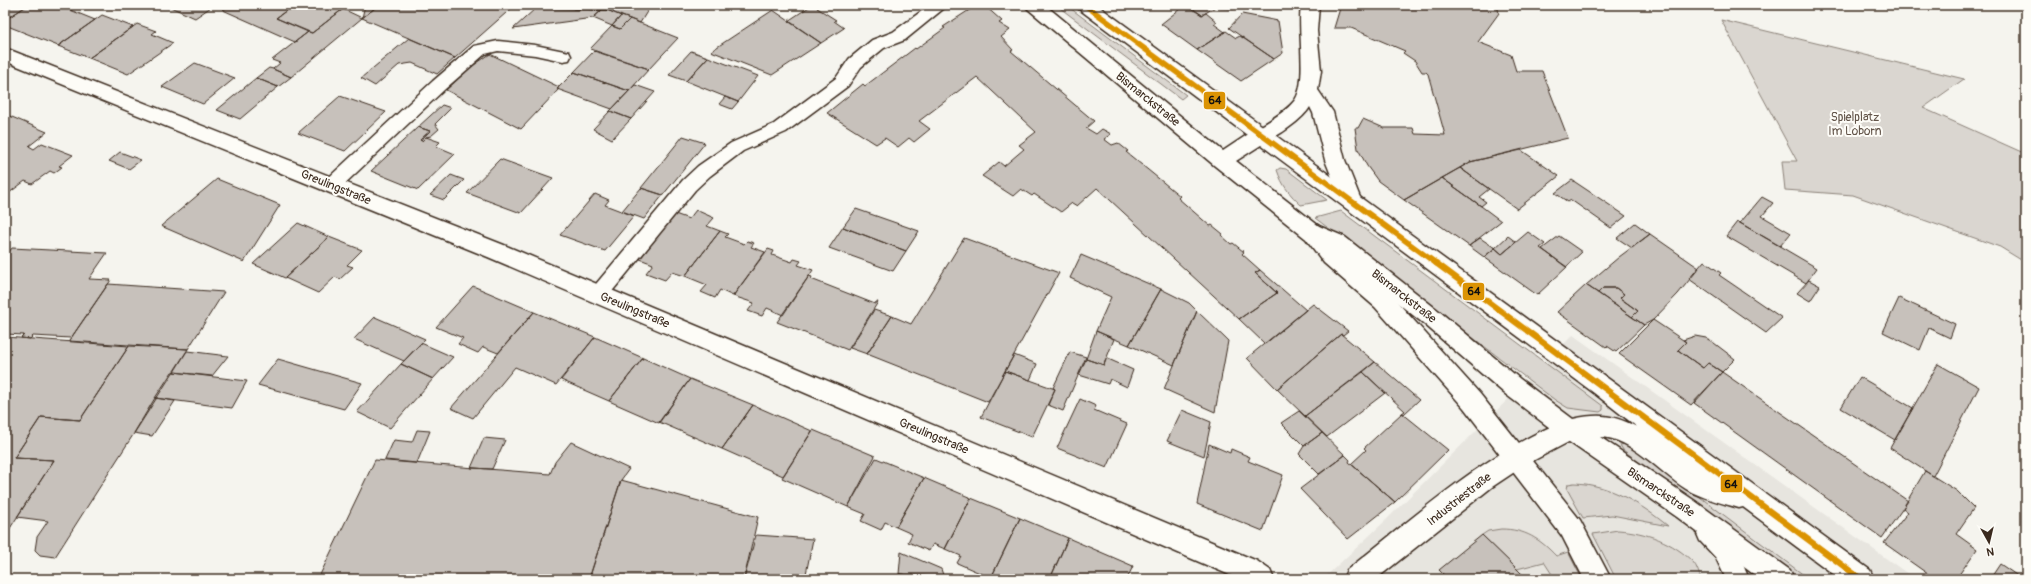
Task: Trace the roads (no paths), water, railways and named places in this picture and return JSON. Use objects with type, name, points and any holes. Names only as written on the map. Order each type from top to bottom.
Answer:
[{"type":"main road","name":"Bismarckstraße","points":[[1034,5],[1222,161],[1312,232],[1337,243],[1385,280],[1512,386],[1570,430],[1686,509],[1781,579]]},
{"type":"main road","points":[[1085,5],[1674,438],[1758,504],[1862,579]]},
{"type":"main road","points":[[1222,161],[1262,136],[1295,112],[1302,105],[1310,92],[1312,81],[1307,28],[1310,5]]},
{"type":"main road","name":"Greulingstraße","points":[[5,54],[332,185],[598,295],[1248,570],[1261,579]]},
{"type":"main road","points":[[1310,92],[1323,112],[1335,160],[1351,200]]},
{"type":"main road","points":[[1312,232],[1332,257],[1383,301],[1414,334],[1472,401],[1571,528],[1598,579]]},
{"type":"main road","name":"Industriestraße","points":[[1356,579],[1464,493],[1516,457],[1570,430],[1589,426],[1614,427],[1639,440],[1696,482],[1758,504]]},
{"type":"lane","points":[[598,295],[689,185],[704,172],[737,147],[780,128],[842,82],[856,63],[878,44],[899,36],[940,5]]},
{"type":"lane","points":[[332,185],[439,85],[480,50],[498,46],[535,50],[563,56]]},
{"type":"lane","points":[[1686,509],[1724,551],[1738,579]]},
{"type":"park label","name":"Spielplatz Im Loborn","points":[[1855,124]]}]
